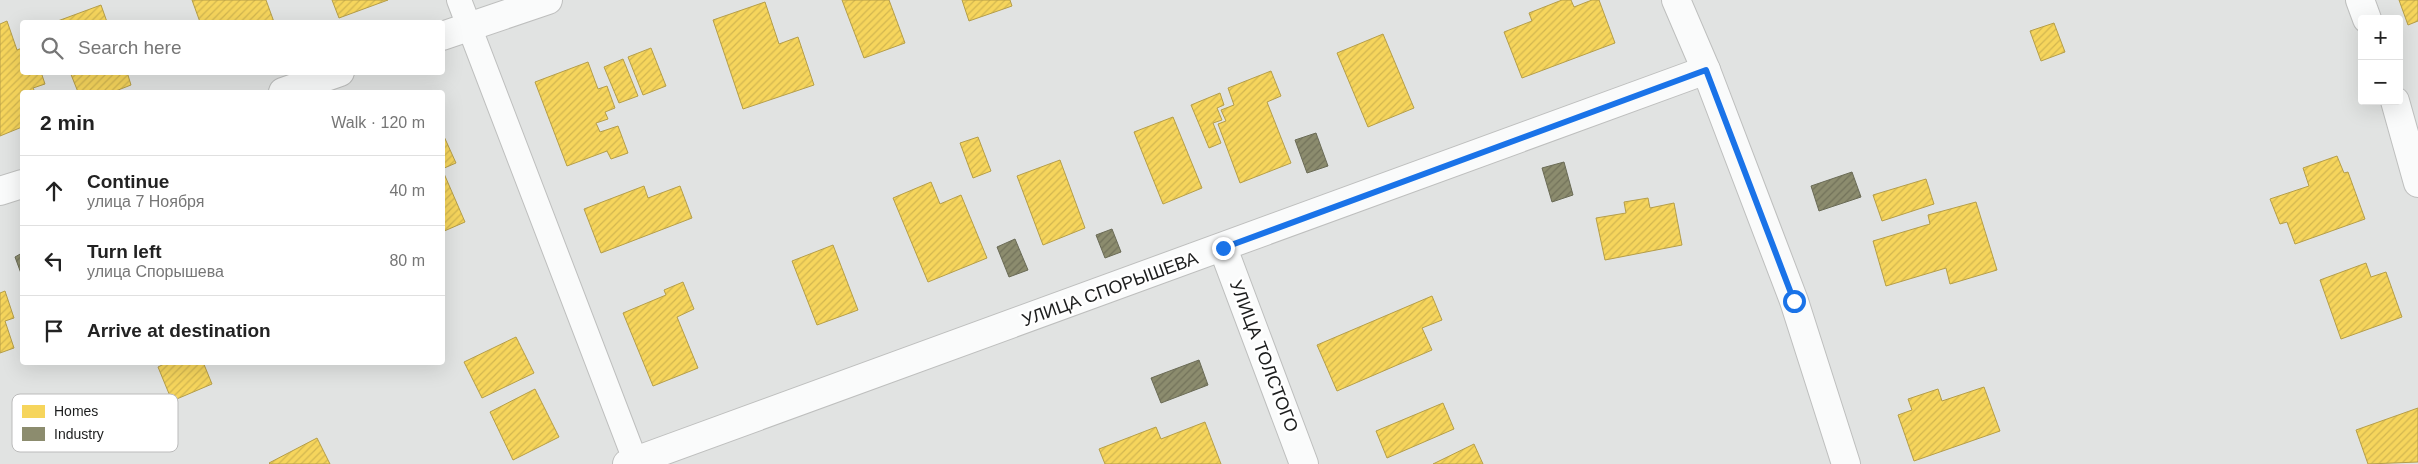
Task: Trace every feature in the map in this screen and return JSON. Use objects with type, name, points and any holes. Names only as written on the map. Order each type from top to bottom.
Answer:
[{"type":"street","points":[[445,35],[548,0]]},
{"type":"street","points":[[1676,0],[1706,70],[1794,301],[1846,464]]},
{"type":"street","points":[[2360,0],[2366,15]]},
{"type":"street","name":"УЛИЦА СПОРЫШЕВА","points":[[632,463],[1706,70]]},
{"type":"street","points":[[288,90],[331,75]]},
{"type":"street","points":[[2396,105],[2418,183]]},
{"type":"street","points":[[0,192],[20,185]]},
{"type":"street","name":"УЛИЦА ТОЛСТОГО","points":[[1223,248],[1304,464]]},
{"type":"lane","points":[[459,0],[632,463]]},
{"type":"building: Homes","points":[[192,0],[266,0],[273,20],[199,20]]},
{"type":"building: Homes","points":[[332,0],[388,0],[339,18]]},
{"type":"building: Homes","points":[[842,0],[889,0],[905,43],[864,58]]},
{"type":"building: Homes","points":[[962,0],[1010,0],[1012,6],[969,21]]},
{"type":"building: Homes","points":[[1562,0],[1571,0],[1574,7],[1592,0],[1599,0],[1615,43],[1522,78],[1504,32],[1532,21],[1529,13]]},
{"type":"building: Homes","points":[[2399,0],[2418,0],[2418,21],[2408,25]]},
{"type":"building: Homes","points":[[765,2],[779,44],[798,37],[814,85],[743,109],[713,20]]},
{"type":"building: Homes","points":[[101,5],[106,20],[60,20]]},
{"type":"building: Homes","points":[[7,21],[17,50],[20,49],[20,75],[42,75],[45,84],[33,88],[34,90],[20,90],[20,128],[0,136],[0,24]]},
{"type":"building: Homes","points":[[2054,23],[2065,52],[2041,61],[2030,31]]},
{"type":"building: Homes","points":[[1383,34],[1414,108],[1368,127],[1337,53]]},
{"type":"building: Homes","points":[[651,48],[666,86],[643,95],[628,57]]},
{"type":"building: Homes","points":[[623,59],[638,96],[619,103],[604,67]]},
{"type":"building: Homes","points":[[588,62],[598,89],[607,86],[615,108],[605,112],[608,119],[596,123],[600,132],[618,126],[628,153],[611,159],[607,151],[567,166],[535,82]]},
{"type":"building: Homes","points":[[1271,71],[1281,96],[1267,102],[1291,163],[1240,183],[1218,124],[1226,121],[1221,110],[1234,105],[1228,88]]},
{"type":"building: Homes","points":[[71,75],[128,75],[131,85],[118,90],[77,90]]},
{"type":"building: Homes","points":[[1220,93],[1224,105],[1217,108],[1222,120],[1213,123],[1221,143],[1209,148],[1191,105]]},
{"type":"building: Homes","points":[[1173,117],[1202,188],[1163,204],[1134,132]]},
{"type":"building: Homes","points":[[978,137],[991,171],[973,178],[960,143]]},
{"type":"building: Homes","points":[[445,139],[456,163],[445,168]]},
{"type":"building: Homes","points":[[2337,156],[2344,173],[2348,172],[2365,219],[2295,244],[2287,222],[2280,224],[2270,199],[2309,186],[2303,168]]},
{"type":"building: Homes","points":[[1060,160],[1085,228],[1043,245],[1017,176]]},
{"type":"building: Homes","points":[[445,176],[465,222],[445,231]]},
{"type":"building: Homes","points":[[1926,179],[1934,204],[1882,221],[1873,195]]},
{"type":"building: Homes","points":[[931,182],[940,204],[961,195],[987,258],[928,282],[893,198]]},
{"type":"building: Homes","points":[[644,186],[648,198],[680,186],[692,218],[601,253],[584,209]]},
{"type":"building: Homes","points":[[1648,198],[1650,208],[1674,203],[1682,245],[1605,260],[1596,218],[1626,213],[1624,202]]},
{"type":"building: Homes","points":[[1976,202],[1997,270],[1950,284],[1946,268],[1886,286],[1873,241],[1930,224],[1928,215]]},
{"type":"building: Homes","points":[[833,245],[858,310],[817,325],[792,261]]},
{"type":"building: Homes","points":[[2366,263],[2371,277],[2386,272],[2402,317],[2341,339],[2320,280]]},
{"type":"building: Homes","points":[[683,282],[694,309],[677,317],[698,368],[653,386],[623,313],[666,295],[664,290]]},
{"type":"building: Homes","points":[[5,291],[14,318],[5,321],[14,348],[0,353],[0,293]]},
{"type":"building: Homes","points":[[1432,296],[1442,320],[1422,328],[1432,350],[1337,391],[1317,345]]},
{"type":"building: Homes","points":[[516,337],[534,373],[482,398],[464,362]]},
{"type":"building: Homes","points":[[162,365],[204,365],[212,384],[178,398],[178,394],[169,394],[158,367]]},
{"type":"building: Homes","points":[[1984,387],[2000,431],[1914,461],[1898,415],[1912,410],[1908,399],[1938,389],[1942,401]]},
{"type":"building: Homes","points":[[535,389],[559,437],[513,460],[490,412]]},
{"type":"building: Homes","points":[[1443,403],[1454,429],[1387,458],[1376,431]]},
{"type":"building: Homes","points":[[2418,408],[2418,462],[2368,464],[2356,430]]},
{"type":"building: Homes","points":[[1205,422],[1221,464],[1105,464],[1099,449],[1156,427],[1161,439]]},
{"type":"building: Homes","points":[[317,438],[330,464],[269,463]]},
{"type":"building: Homes","points":[[1474,444],[1483,464],[1433,464]]},
{"type":"building: Industry","points":[[1316,133],[1328,166],[1307,173],[1295,140]]},
{"type":"building: Industry","points":[[1564,162],[1573,195],[1552,202],[1542,168]]},
{"type":"building: Industry","points":[[1852,172],[1861,197],[1819,211],[1811,186]]},
{"type":"building: Industry","points":[[1112,229],[1121,252],[1105,258],[1096,235]]},
{"type":"building: Industry","points":[[1015,239],[1028,270],[1009,277],[997,247]]},
{"type":"building: Industry","points":[[20,254],[20,271],[15,257]]},
{"type":"building: Industry","points":[[1199,360],[1208,385],[1161,403],[1151,378]]},
{"type":"route","points":[[1223,248],[1706,70],[1794,301]]}]
